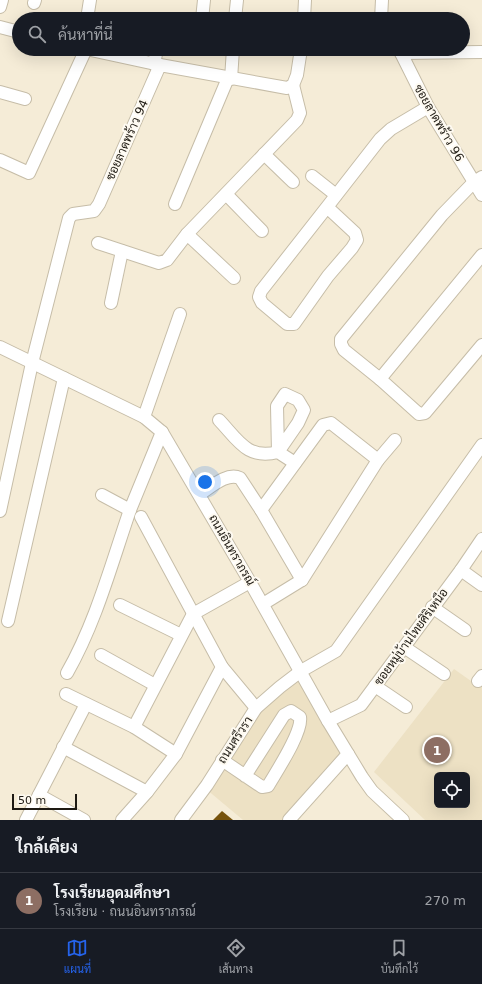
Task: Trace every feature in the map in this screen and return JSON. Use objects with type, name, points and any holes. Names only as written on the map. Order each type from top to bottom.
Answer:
[{"type":"street","points":[[0,7],[2,0]]},
{"type":"street","points":[[88,12],[90,0]]},
{"type":"street","points":[[203,12],[204,0]]},
{"type":"street","points":[[236,12],[237,0]]},
{"type":"street","points":[[304,12],[305,0]]},
{"type":"street","points":[[381,12],[382,0]]},
{"type":"street","points":[[0,27],[12,30]]},
{"type":"street","points":[[470,52],[482,52]]},
{"type":"street","points":[[0,160],[29,173],[83,56]]},
{"type":"street","points":[[131,56],[157,64],[229,78],[286,88],[293,85]]},
{"type":"street","points":[[157,56],[157,64]]},
{"type":"street","points":[[175,204],[229,78],[232,56]]},
{"type":"street","points":[[98,243],[159,264],[163,263],[187,234],[299,117],[293,85],[297,74],[299,56]]},
{"type":"street","name":"ซอยลาดพร้าว 96","points":[[402,56],[428,107],[478,180],[482,195]]},
{"type":"street","name":"ซอยลาดพร้าว 94","points":[[32,363],[69,218],[74,214],[88,213],[94,210],[99,204],[157,64]]},
{"type":"street","points":[[0,92],[25,99]]},
{"type":"street","points":[[327,207],[356,233],[357,240],[328,276],[294,324],[288,324],[262,303],[259,296],[261,291],[380,139],[391,129],[428,107]]},
{"type":"street","points":[[264,154],[293,182]]},
{"type":"street","points":[[312,176],[336,194]]},
{"type":"street","points":[[478,180],[442,215],[341,339],[340,344],[344,350],[380,379],[419,414],[425,413],[482,345]]},
{"type":"street","points":[[226,194],[262,231]]},
{"type":"street","points":[[187,234],[234,278]]},
{"type":"street","points":[[111,303],[122,251]]},
{"type":"street","points":[[380,379],[482,255]]},
{"type":"street","points":[[144,417],[180,314]]},
{"type":"street","name":"ถนนอินทราภรณ์","points":[[0,347],[144,417],[162,432],[200,494],[348,754],[372,791],[403,820]]},
{"type":"street","points":[[0,511],[32,363]]},
{"type":"street","points":[[8,622],[64,378]]},
{"type":"street","points":[[219,420],[246,448],[256,453],[265,455],[278,452],[295,463]]},
{"type":"street","points":[[261,510],[323,425],[327,423],[332,423],[378,460]]},
{"type":"street","points":[[67,673],[82,647],[94,617],[130,510],[162,432]]},
{"type":"street","points":[[263,604],[302,580],[378,460],[394,440]]},
{"type":"street","name":"ถนนศรีวรา","points":[[181,820],[207,786],[256,708],[280,686],[301,671],[336,651],[482,445]]},
{"type":"street","points":[[200,494],[229,476],[240,478],[261,510],[302,580]]},
{"type":"street","points":[[102,495],[130,510]]},
{"type":"street","points":[[141,517],[222,667],[256,708]]},
{"type":"street","name":"ซอยหมู่บ้านไทยศิริเหนือ","points":[[328,721],[361,705],[432,607],[461,570],[482,539]]},
{"type":"street","points":[[461,570],[482,585]]},
{"type":"street","points":[[134,727],[193,614],[250,582]]},
{"type":"street","points":[[120,605],[181,636]]},
{"type":"street","points":[[432,607],[465,630]]},
{"type":"street","points":[[404,647],[444,674]]},
{"type":"street","points":[[101,655],[155,685]]},
{"type":"street","points":[[122,820],[147,792],[176,754],[222,667]]},
{"type":"street","points":[[375,686],[406,707]]},
{"type":"street","points":[[66,694],[134,727],[176,754]]},
{"type":"street","points":[[26,820],[86,704]]},
{"type":"street","points":[[222,760],[245,776],[262,787],[268,786],[295,735],[300,724],[300,717],[291,712],[284,715],[245,776]]},
{"type":"street","points":[[63,747],[147,792]]},
{"type":"street","points":[[289,820],[348,754]]},
{"type":"street","points":[[38,795],[84,820]]},
{"type":"shaded area","points":[[301,669],[345,750],[287,820],[243,820],[206,789],[260,699]]},
{"type":"shaded area","points":[[454,669],[478,686],[482,681],[482,820],[425,820],[374,772]]},
{"type":"building","points":[[222,811],[233,820],[213,820]]},
{"type":"place","name":"โรงเรียนอุดมศึกษา","points":[[437,750]]}]
